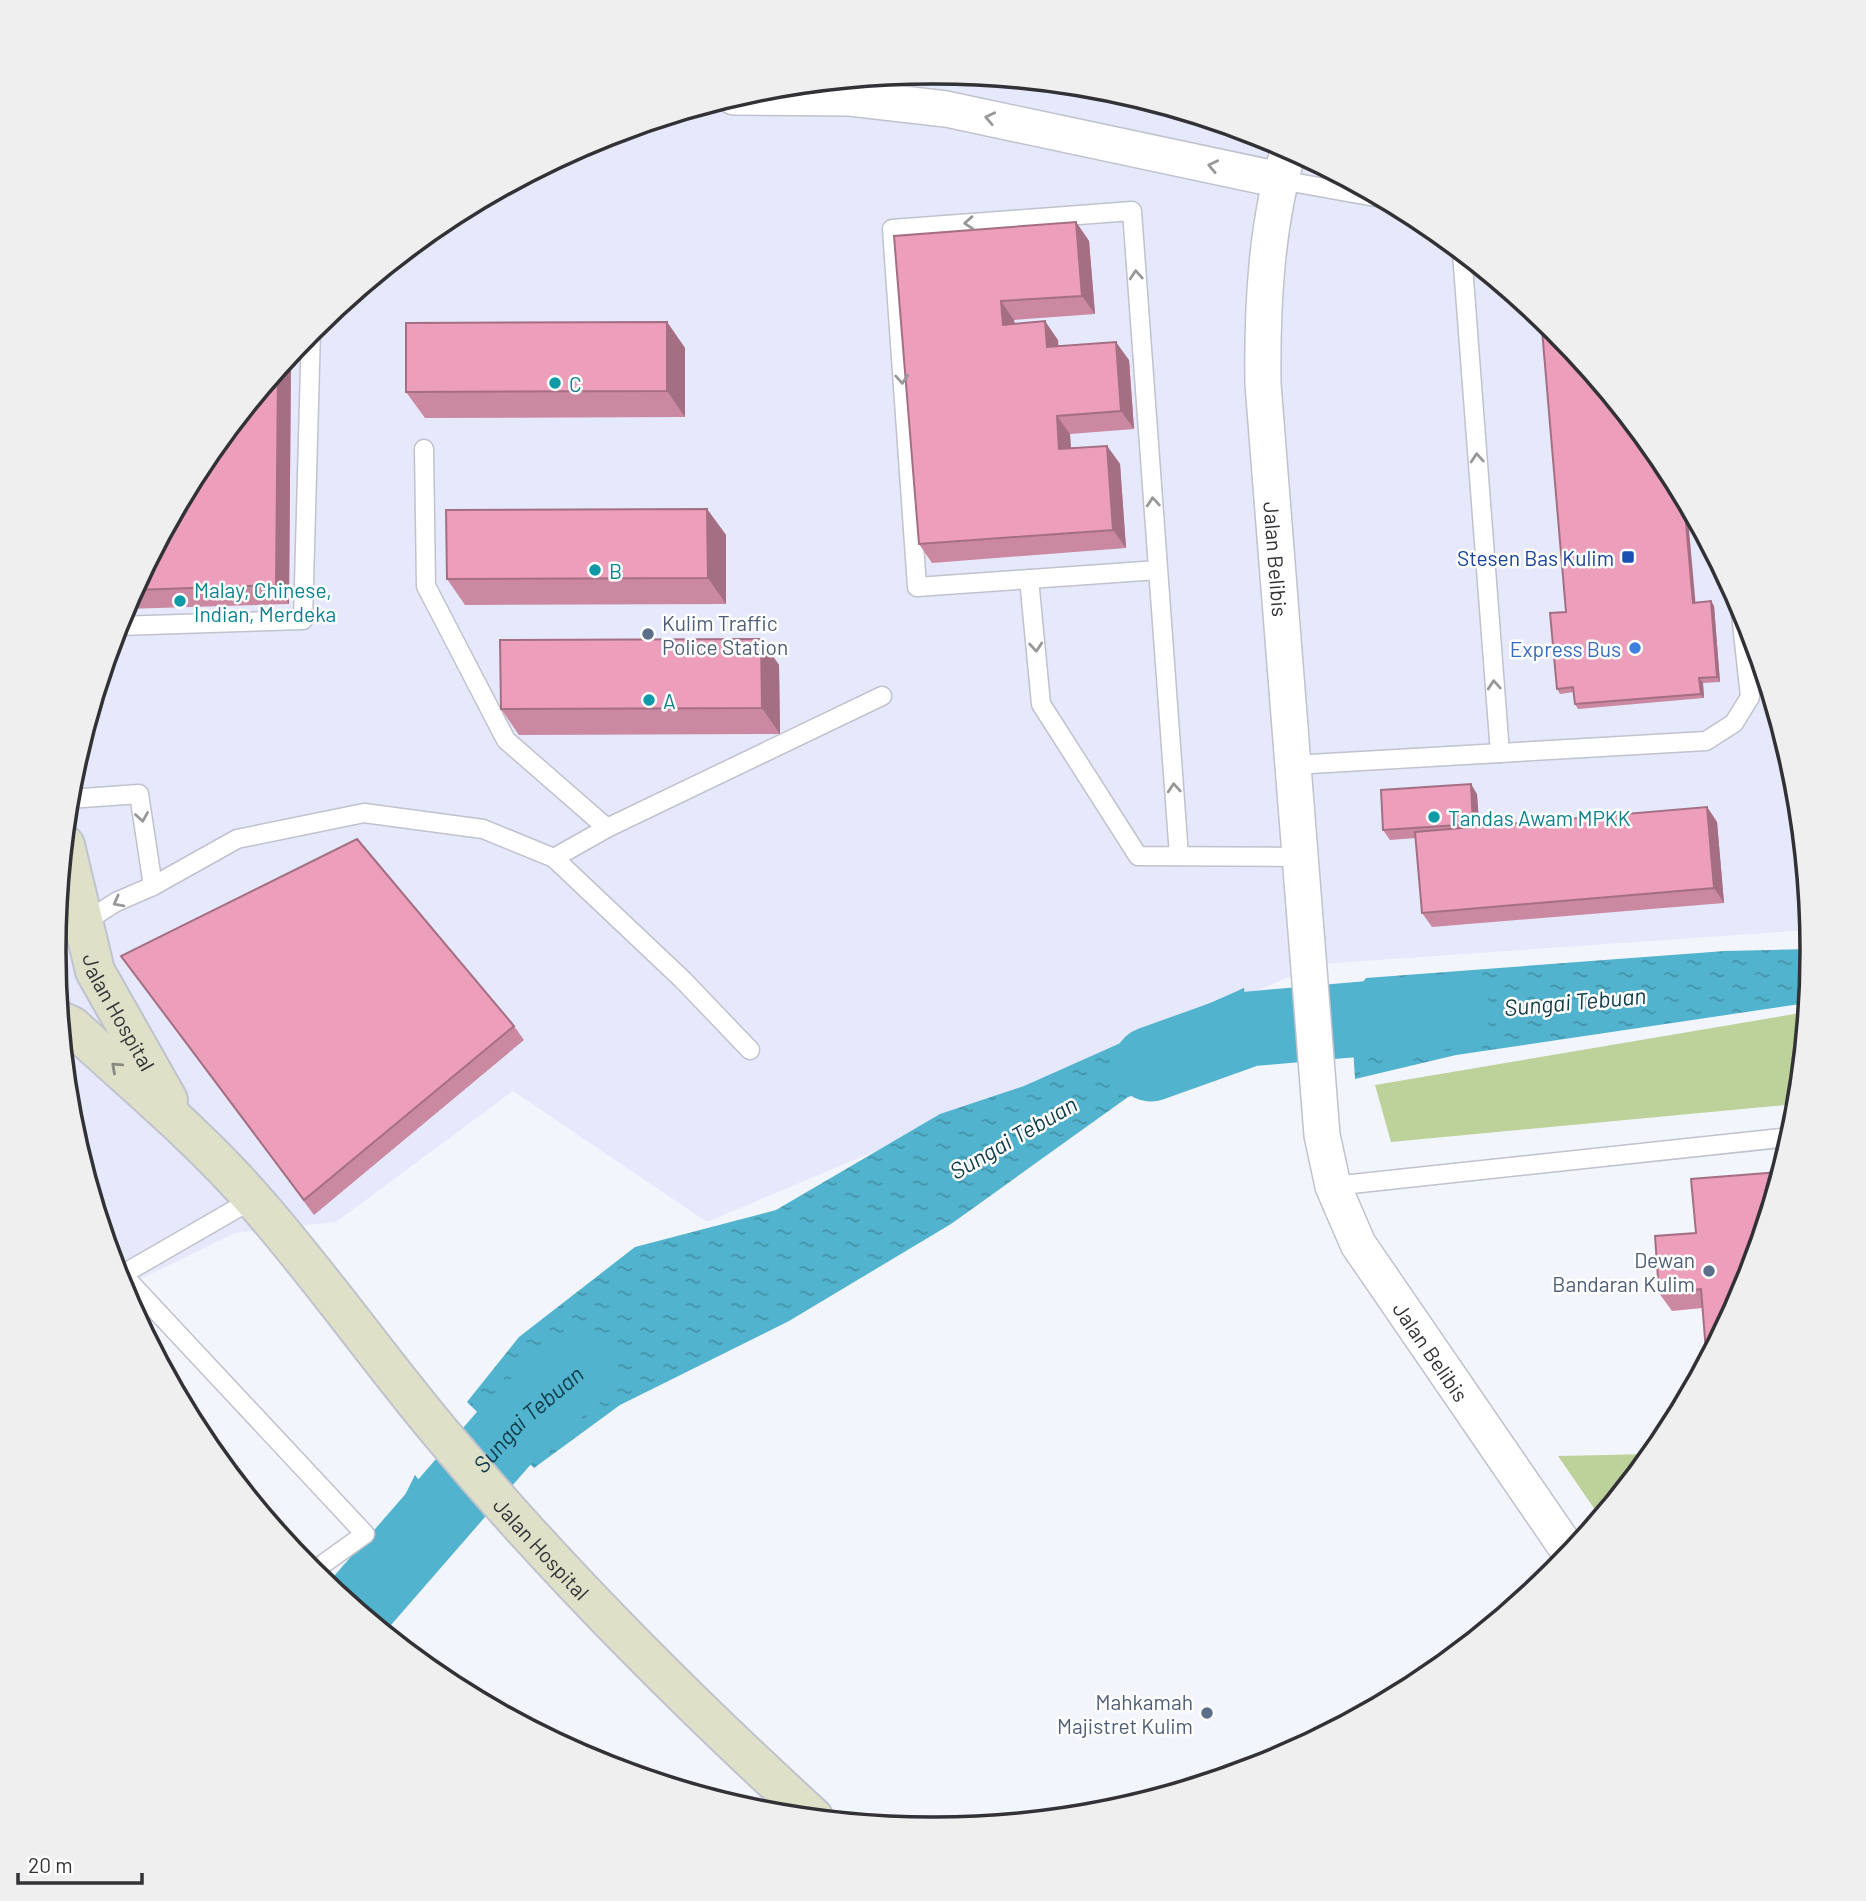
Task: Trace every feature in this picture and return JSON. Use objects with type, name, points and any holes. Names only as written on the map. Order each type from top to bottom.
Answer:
[{"type":"main road","name":"Jalan Hospital","points":[[71,867],[95,971],[185,1129]]},
{"type":"main road","name":"Jalan Hospital","points":[[70,1025],[185,1129],[253,1199],[444,1438],[539,1545],[793,1805]]},
{"type":"street","points":[[784,97],[850,98],[946,109],[1284,164]]},
{"type":"street","name":"Jalan Belibis","points":[[1284,164],[1262,322],[1263,384],[1322,1135],[1333,1186],[1358,1244],[1564,1544]]},
{"type":"lane","points":[[1284,164],[1328,179]]},
{"type":"lane","points":[[1158,570],[917,587],[892,229],[1132,211],[1179,856]]},
{"type":"lane","points":[[1463,265],[1500,753]]},
{"type":"lane","points":[[129,626],[303,620],[310,348]]},
{"type":"lane","points":[[424,449],[426,586],[506,740],[607,828]]},
{"type":"lane","points":[[1030,579],[1041,704],[1138,856],[1300,857]]},
{"type":"lane","points":[[1293,765],[1706,741],[1734,723],[1750,697],[1745,647]]},
{"type":"lane","points":[[554,858],[607,828],[882,696]]},
{"type":"lane","points":[[80,798],[139,794],[153,886]]},
{"type":"lane","points":[[85,922],[116,902],[153,886],[237,839],[364,813],[482,829],[554,858],[750,1050]]},
{"type":"lane","points":[[1333,1186],[1779,1138]]},
{"type":"lane","points":[[128,1272],[253,1199]]},
{"type":"lane","points":[[137,1293],[365,1534],[322,1565]]},
{"type":"shaded area","points":[[933,84],[1046,91],[1102,101],[1212,130],[1265,150],[1316,173],[1414,230],[1504,299],[1546,338],[1620,423],[1653,469],[1710,567],[1734,619],[1754,672],[1783,781],[1792,837],[1799,931],[1320,964],[707,1222],[513,1091],[336,1222],[235,1233],[132,1283],[112,1229],[83,1120],[68,1007],[68,894],[83,781],[112,672],[132,619],[183,517],[246,423],[320,338],[406,263],[452,230],[550,173],[601,150],[654,130],[764,101],[820,91]]},
{"type":"green space","points":[[1797,1013],[1785,1105],[1391,1142],[1375,1085]]},
{"type":"green space","points":[[1637,1454],[1595,1509],[1558,1456]]},
{"type":"water","points":[[1800,949],[1798,1004],[1456,1055],[1355,1079],[1350,999],[1366,978],[1725,951]]},
{"type":"water","points":[[1244,988],[1253,1064],[1128,1097],[951,1224],[789,1321],[620,1405],[534,1468],[467,1402],[519,1337],[635,1247],[776,1210],[940,1114],[1024,1086]]},
{"type":"water","points":[[415,1475],[451,1521],[362,1602],[336,1577],[386,1533]]},
{"type":"building","points":[[1076,222],[1082,296],[1001,301],[1003,325],[1045,321],[1047,347],[1116,342],[1121,411],[1057,416],[1059,449],[1107,446],[1113,530],[919,544],[894,236]]},
{"type":"building","points":[[667,322],[667,391],[406,392],[406,323]]},
{"type":"building","name":"Stesen Bas Kulim","points":[[1542,335],[1620,423],[1686,522],[1693,603],[1711,601],[1717,677],[1699,678],[1701,694],[1575,704],[1573,687],[1557,689],[1550,613],[1566,612]]},
{"type":"building","points":[[278,384],[276,585],[146,590],[183,517],[213,469]]},
{"type":"building","points":[[707,509],[708,578],[447,579],[446,510]]},
{"type":"building","points":[[761,639],[762,708],[501,709],[500,640]]},
{"type":"building","name":"Tandas Awam MPKK","points":[[1471,784],[1473,824],[1383,830],[1381,790]]},
{"type":"building","points":[[1707,807],[1714,888],[1422,913],[1415,832]]},
{"type":"building","points":[[357,839],[514,1026],[304,1200],[121,956]]},
{"type":"building","name":"Dewan Bandaran Kulim","points":[[1771,1173],[1754,1229],[1734,1282],[1705,1343],[1701,1289],[1659,1293],[1655,1236],[1696,1233],[1691,1179]]},
{"type":"waterway","name":"Sungai Tebuan","points":[[1151,1064],[1249,1029],[1453,1011]]},
{"type":"waterway","name":"Sungai Tebuan","points":[[362,1602],[518,1422],[581,1369]]},
{"type":"place","name":"C","points":[[555,383]]},
{"type":"place","name":"Stesen Bas Kulim","points":[[1628,557]]},
{"type":"place","name":"B","points":[[595,570]]},
{"type":"place","name":"Malay, Chinese, Indian, Merdeka","points":[[180,601]]},
{"type":"place","name":"Kulim Traffic Police Station","points":[[648,634]]},
{"type":"place","name":"Express Bus","points":[[1635,648]]},
{"type":"place","name":"A","points":[[649,700]]},
{"type":"place","name":"Tandas Awam MPKK","points":[[1434,817]]},
{"type":"place","name":"Dewan Bandaran Kulim","points":[[1709,1271]]},
{"type":"place","name":"Mahkamah Majistret Kulim","points":[[1207,1713]]}]
